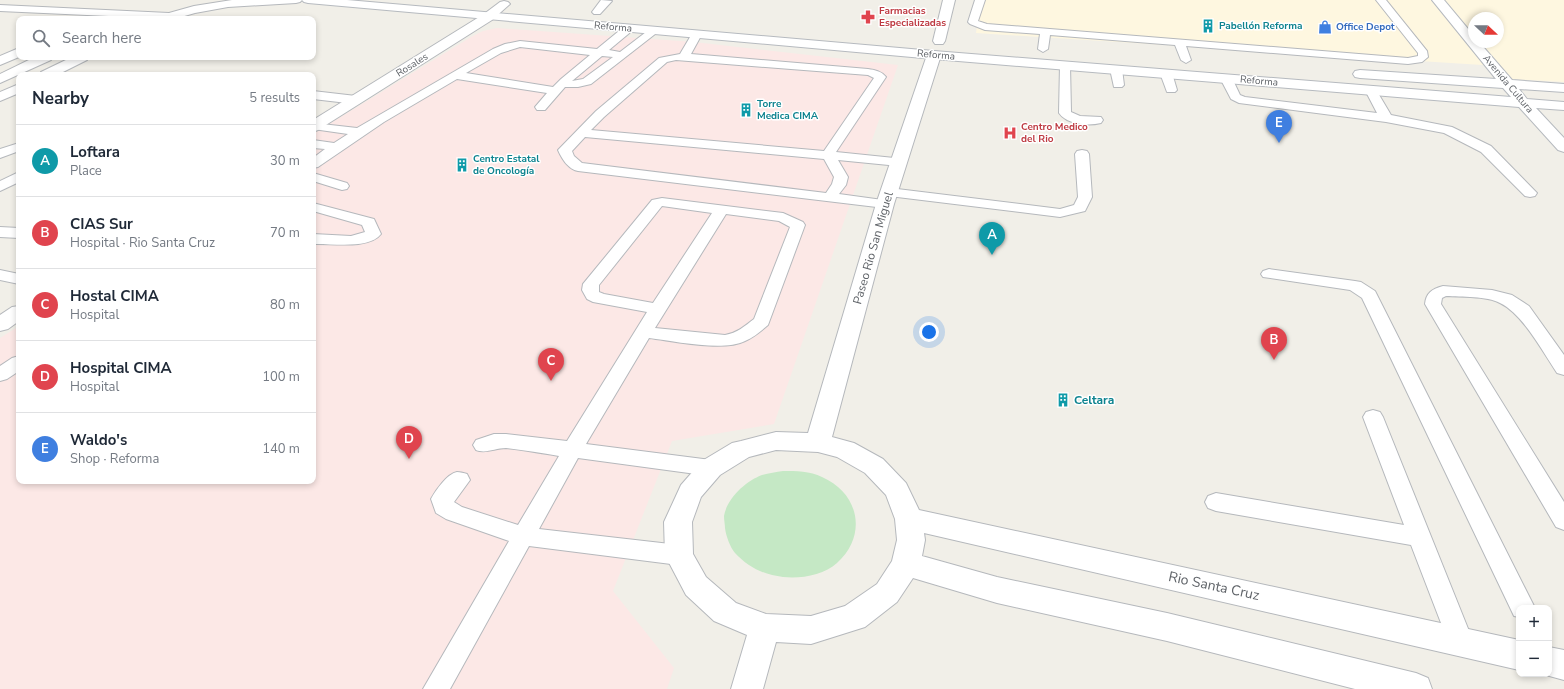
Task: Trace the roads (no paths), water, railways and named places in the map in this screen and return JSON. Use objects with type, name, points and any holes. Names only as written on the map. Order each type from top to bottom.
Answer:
[{"type":"street","points":[[0,7],[16,0]]},
{"type":"street","points":[[172,16],[191,10],[223,4],[296,0]]},
{"type":"street","name":"Reforma","points":[[308,0],[488,10],[654,31],[800,42],[936,48],[1062,56]]},
{"type":"street","name":"Paseo Rio San Miguel","points":[[818,443],[887,198],[936,48],[949,0]]},
{"type":"street","name":"Avenida Cultura","points":[[1438,0],[1524,104],[1564,147]]},
{"type":"street","points":[[99,16],[129,3]]},
{"type":"street","points":[[132,16],[160,3]]},
{"type":"street","name":"Rosales","points":[[316,126],[488,10],[508,3]]},
{"type":"street","points":[[0,7],[105,13],[124,16]]},
{"type":"street","name":"Reforma","points":[[582,10],[612,13]]},
{"type":"street","points":[[800,42],[808,36],[814,35],[893,39]]},
{"type":"street","name":"Reforma","points":[[936,48],[954,42]]},
{"type":"street","name":"Reforma","points":[[1028,47],[1043,49],[1062,56],[1116,69],[1524,104],[1564,106]]},
{"type":"street","points":[[0,61],[16,53]]},
{"type":"street","points":[[1170,59],[1202,61]]},
{"type":"street","points":[[0,79],[40,60]]},
{"type":"street","points":[[52,72],[76,60]]},
{"type":"street","points":[[1344,73],[1564,88]]},
{"type":"street","points":[[0,98],[16,90]]},
{"type":"street","points":[[0,324],[16,314]]},
{"type":"street","points":[[776,441],[818,443],[845,450],[874,466],[897,490],[909,519],[911,540],[906,564],[887,593],[854,617],[811,630],[765,628],[725,612],[696,586],[679,555],[678,522],[690,492],[711,468],[742,450],[776,441]]},
{"type":"street","name":"Rio Santa Cruz","points":[[909,519],[1516,654]]},
{"type":"street","points":[[906,564],[997,590],[1167,627],[1416,689]]},
{"type":"street","points":[[747,689],[765,628]]},
{"type":"street","points":[[1552,663],[1564,665]]},
{"type":"lane","points":[[597,12],[607,1],[606,0]]},
{"type":"lane","points":[[980,0],[974,22],[975,24],[985,27],[1408,61],[1418,60],[1423,57],[1423,53],[1381,0]]},
{"type":"lane","points":[[541,107],[558,87],[629,28]]},
{"type":"lane","points":[[455,75],[558,87],[578,84],[587,82],[654,31]]},
{"type":"lane","points":[[1043,49],[1045,32]]},
{"type":"lane","points":[[684,57],[697,34]]},
{"type":"lane","points":[[1179,43],[1186,60]]},
{"type":"lane","points":[[316,162],[361,132],[455,75],[497,51],[509,46],[520,44],[623,55]]},
{"type":"lane","points":[[1062,56],[1065,113],[1069,117],[1078,119],[1097,120]]},
{"type":"lane","points":[[828,154],[880,77],[879,76],[868,72],[684,57],[663,60],[600,114],[565,150],[568,158],[578,167],[829,198],[887,198],[1060,213],[1080,208],[1085,197],[1082,154]]},
{"type":"lane","points":[[1116,69],[1118,85]]},
{"type":"lane","points":[[1166,73],[1171,90]]},
{"type":"lane","points":[[1226,78],[1235,97],[1243,100],[1386,118],[1448,130],[1486,149],[1530,193]]},
{"type":"lane","points":[[1371,90],[1386,118]]},
{"type":"lane","points":[[316,95],[356,100]]},
{"type":"lane","points":[[316,127],[361,132]]},
{"type":"lane","points":[[581,134],[652,141],[828,154],[899,162]]},
{"type":"lane","points":[[316,144],[337,147]]},
{"type":"lane","points":[[0,154],[16,148]]},
{"type":"lane","points":[[828,154],[840,177],[839,185],[829,198]]},
{"type":"lane","points":[[0,187],[16,178]]},
{"type":"lane","points":[[316,178],[342,186]]},
{"type":"lane","points":[[644,332],[724,341],[738,338],[752,330],[762,321],[798,225],[783,217],[668,203],[657,203],[591,284],[590,290],[593,295],[598,298],[658,309]]},
{"type":"lane","points":[[316,208],[369,222],[373,234],[366,238],[348,241],[316,239]]},
{"type":"lane","points":[[436,689],[573,449],[658,309],[722,209]]},
{"type":"lane","points":[[0,232],[16,233]]},
{"type":"lane","points":[[1270,274],[1355,286],[1369,295],[1522,605]]},
{"type":"lane","points":[[0,276],[16,279]]},
{"type":"lane","points":[[1564,369],[1523,310],[1515,304],[1506,299],[1492,295],[1443,291],[1434,296],[1432,304],[1564,521]]},
{"type":"lane","points":[[0,375],[16,364]]},
{"type":"lane","points":[[1373,417],[1460,641]]},
{"type":"lane","points":[[483,445],[506,440],[711,468]]},
{"type":"lane","points":[[459,480],[442,499],[444,507],[454,513],[522,536],[679,555]]},
{"type":"lane","points":[[1216,502],[1420,537]]},
{"type":"place","name":"Farmacias Especializadas","points":[[868,17]]},
{"type":"place","name":"Pabellón Reforma","points":[[1208,26]]},
{"type":"place","name":"Office Depot","points":[[1325,27]]},
{"type":"place","name":"Torre Medica CIMA","points":[[746,110]]},
{"type":"place","name":"Centro Medico del Rio","points":[[1010,133]]},
{"type":"place","name":"Waldo's","points":[[1279,143]]},
{"type":"place","name":"Centro Estatal de Oncología","points":[[462,165]]},
{"type":"place","name":"Loftara","points":[[992,255]]},
{"type":"place","name":"CIAS Sur","points":[[1274,360]]},
{"type":"place","name":"Hostal CIMA","points":[[551,381]]},
{"type":"place","name":"Celtara","points":[[1063,400]]},
{"type":"place","name":"Hospital CIMA","points":[[409,459]]}]
